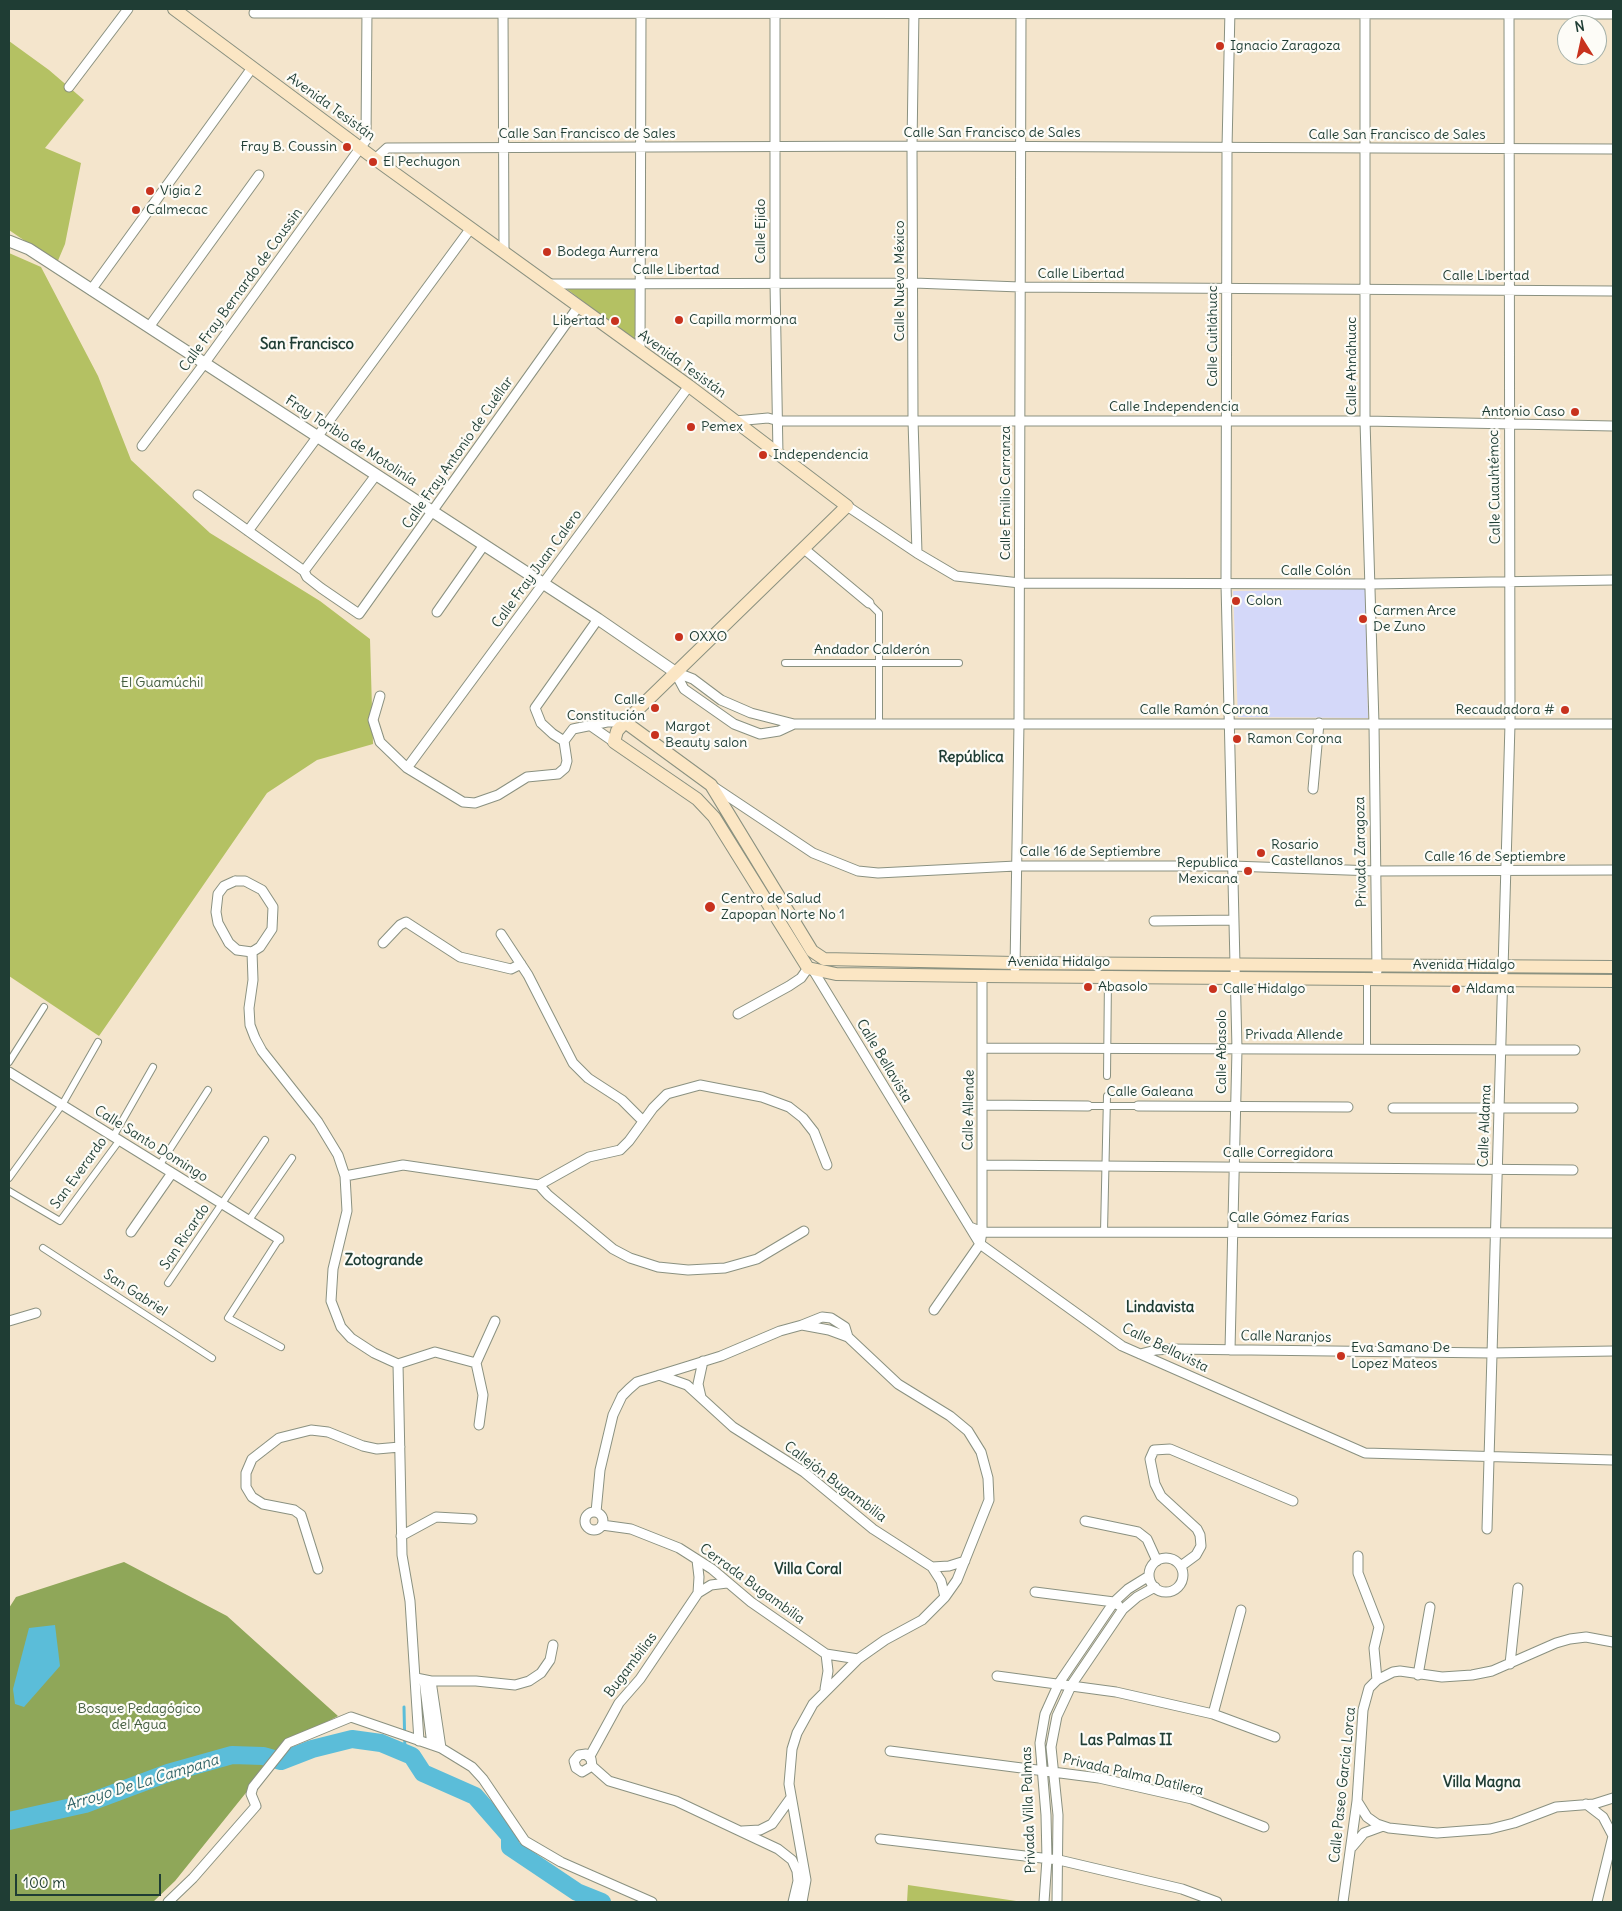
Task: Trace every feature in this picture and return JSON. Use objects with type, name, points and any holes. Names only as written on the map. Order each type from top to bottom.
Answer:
[{"type":"main road","name":"Avenida Tesistán","points":[[174,9],[361,148],[689,386],[847,506]]},
{"type":"main road","points":[[811,969],[714,817],[697,799],[614,742],[617,731],[625,722],[847,506]]},
{"type":"main road","name":"Avenida Hidalgo","points":[[625,722],[712,785],[812,951],[824,959],[1016,963],[1613,967]]},
{"type":"main road","points":[[883,975],[884,961]]},
{"type":"main road","name":"Avenida Hidalgo","points":[[811,969],[836,974],[1015,977],[1613,981]]},
{"type":"street","points":[[70,88],[128,9]]},
{"type":"street","points":[[361,148],[367,133],[367,10]]},
{"type":"street","points":[[254,13],[367,10],[776,10],[1021,12],[1509,11],[1613,14]]},
{"type":"street","points":[[503,10],[504,251]]},
{"type":"street","name":"Calle Ejido","points":[[776,10],[775,284],[779,421],[778,454]]},
{"type":"street","points":[[640,352],[641,11]]},
{"type":"street","name":"Calle Nuevo México","points":[[914,11],[912,146],[913,420],[917,553]]},
{"type":"street","name":"Calle Cuitláhuac","points":[[1230,11],[1227,148],[1226,421],[1226,584],[1230,723]]},
{"type":"street","name":"Calle Ahnáhuac","points":[[1365,11],[1365,421],[1374,724]]},
{"type":"street","name":"Calle Cuauhtémoc","points":[[1509,11],[1508,423],[1510,724]]},
{"type":"street","name":"Calle Emilio Carranza","points":[[1015,977],[1020,584],[1021,12]]},
{"type":"street","points":[[91,290],[252,68]]},
{"type":"street","name":"Calle San Francisco de Sales","points":[[375,158],[387,148],[912,146],[1613,149]]},
{"type":"street","name":"Calle Fray Bernardo de Coussin","points":[[142,446],[361,148]]},
{"type":"street","points":[[149,327],[259,175]]},
{"type":"street","points":[[248,531],[471,228]]},
{"type":"street","name":"Fray Toribio de Motolinía","points":[[9,241],[29,249],[598,619],[675,672]]},
{"type":"street","name":"Calle Libertad","points":[[549,284],[914,283],[1020,287],[1613,291]]},
{"type":"street","name":"Calle Fray Antonio de Cuéllar","points":[[304,571],[307,577],[320,588],[359,614],[578,306]]},
{"type":"street","name":"Calle Fray Juan Calero","points":[[407,768],[689,386]]},
{"type":"street","name":"Calle Independencia","points":[[735,421],[768,418],[779,421],[1365,421],[1613,426]]},
{"type":"street","points":[[198,495],[304,571],[376,475]]},
{"type":"street","name":"Avenida Tesistán","points":[[847,506],[917,553],[956,576],[1020,584]]},
{"type":"street","points":[[437,612],[484,545]]},
{"type":"street","points":[[803,548],[879,613],[879,723]]},
{"type":"street","name":"Calle Colón","points":[[1020,584],[1370,584],[1613,580]]},
{"type":"street","points":[[564,741],[541,723],[535,708],[598,619]]},
{"type":"street","name":"Andador Calderón","points":[[785,663],[959,662]]},
{"type":"street","name":"Calle Ramón Corona","points":[[675,672],[693,679],[721,700],[751,713],[794,724],[1613,724]]},
{"type":"street","name":"Calle Ramón Corona","points":[[675,672],[684,689],[734,724],[746,730],[760,734],[779,731],[794,724]]},
{"type":"street","points":[[380,696],[373,720],[380,742],[407,768],[463,802],[474,803],[498,795],[527,776],[558,774],[565,768],[567,761],[564,741],[573,729],[607,722],[625,722]]},
{"type":"street","name":"Calle Abasolo","points":[[1230,723],[1237,1049],[1235,1167],[1231,1232],[1230,1350]]},
{"type":"street","points":[[1313,788],[1319,723]]},
{"type":"street","name":"Privada Zaragoza","points":[[1372,979],[1377,966],[1374,871],[1374,724]]},
{"type":"street","name":"Calle Aldama","points":[[1488,1529],[1495,1233],[1508,870],[1510,724]]},
{"type":"street","points":[[590,726],[614,742]]},
{"type":"street","name":"Calle 16 de Septiembre","points":[[712,785],[813,852],[858,871],[878,873],[1016,866],[1232,866],[1374,871],[1613,870]]},
{"type":"street","points":[[235,881],[245,881],[262,890],[273,907],[272,929],[260,947],[252,952],[244,952],[233,947],[218,923],[216,912],[218,894],[224,886],[235,881]]},
{"type":"street","points":[[1154,921],[1233,920]]},
{"type":"street","points":[[383,943],[400,925],[406,922],[460,957],[511,968],[521,964]]},
{"type":"street","points":[[501,934],[521,964],[573,1062],[588,1078],[622,1100],[644,1121]]},
{"type":"street","points":[[252,952],[253,980],[249,1015],[255,1038],[262,1052],[325,1134],[338,1155],[345,1176],[347,1211],[332,1278],[331,1301],[341,1327],[351,1338],[374,1353],[398,1364],[435,1352],[476,1363]]},
{"type":"street","points":[[738,1014],[789,986],[811,969]]},
{"type":"street","name":"Calle Bellavista","points":[[811,969],[980,1244],[1122,1346],[1365,1453],[1613,1460]]},
{"type":"street","name":"Calle Allende","points":[[980,1244],[982,1232],[982,976]]},
{"type":"street","points":[[1107,1076],[1108,977]]},
{"type":"street","points":[[1367,1049],[1372,979]]},
{"type":"street","points":[[9,1062],[44,1006]]},
{"type":"street","points":[[9,1178],[62,1105],[98,1042]]},
{"type":"street","name":"Privada Allende","points":[[983,1048],[1575,1050]]},
{"type":"street","name":"San Everardo","points":[[9,1191],[60,1221],[116,1139],[154,1066]]},
{"type":"street","name":"Calle Santo Domingo","points":[[9,1072],[280,1239]]},
{"type":"street","points":[[345,1176],[403,1165],[539,1184],[589,1157],[620,1150],[667,1094],[700,1085],[762,1097],[789,1107],[803,1118],[814,1132],[827,1165]]},
{"type":"street","points":[[159,1166],[208,1090]]},
{"type":"street","points":[[1104,1232],[1107,1096]]},
{"type":"street","name":"Calle Galeana","points":[[982,1105],[1348,1107]]},
{"type":"street","points":[[1393,1108],[1572,1108]]},
{"type":"street","name":"San Ricardo","points":[[168,1284],[265,1140]]},
{"type":"street","points":[[249,1220],[292,1158]]},
{"type":"street","name":"Calle Corregidora","points":[[982,1164],[1573,1170]]},
{"type":"street","points":[[131,1232],[172,1173]]},
{"type":"street","points":[[539,1184],[548,1195],[613,1249],[630,1258],[658,1267],[688,1270],[725,1268],[757,1259],[804,1231]]},
{"type":"street","name":"Calle Gómez Farías","points":[[967,1225],[976,1232],[1613,1233]]},
{"type":"street","points":[[280,1239],[228,1318],[281,1347]]},
{"type":"street","points":[[934,1310],[980,1244]]},
{"type":"street","name":"San Gabriel","points":[[44,1248],[212,1358]]},
{"type":"street","points":[[9,1321],[36,1312]]},
{"type":"street","points":[[596,1512],[600,1470],[613,1416],[622,1396],[629,1389],[638,1382],[703,1360],[721,1356],[780,1331],[822,1317],[830,1318],[845,1327],[848,1337],[898,1384],[950,1416],[968,1431],[981,1452],[988,1478],[989,1500],[965,1562],[945,1597],[922,1620],[858,1659],[825,1689],[803,1720],[797,1733],[790,1768],[790,1799],[806,1880],[802,1902]]},
{"type":"street","points":[[479,1425],[483,1395],[476,1363],[495,1321]]},
{"type":"street","name":"Calle Naranjos","points":[[1140,1354],[1156,1350],[1492,1353],[1613,1351]]},
{"type":"street","points":[[701,1397],[698,1378],[703,1360]]},
{"type":"street","points":[[398,1364],[401,1536],[424,1679],[432,1745]]},
{"type":"street","name":"Callejón Bugambilia","points":[[657,1375],[681,1382],[733,1426],[804,1472],[873,1529],[932,1567]]},
{"type":"street","points":[[318,1569],[301,1514],[294,1510],[263,1504],[252,1497],[246,1486],[246,1473],[252,1459],[279,1438],[311,1430],[328,1432],[363,1446],[377,1449],[400,1447]]},
{"type":"street","points":[[1181,1566],[1196,1555],[1201,1546],[1200,1535],[1197,1529],[1161,1496],[1155,1484],[1150,1459],[1154,1450],[1170,1449],[1293,1501]]},
{"type":"street","points":[[596,1512],[602,1518],[602,1525],[592,1530],[586,1526],[586,1516],[596,1512]]},
{"type":"street","points":[[401,1536],[436,1517],[472,1519]]},
{"type":"street","points":[[1085,1521],[1138,1532],[1146,1539],[1157,1561]]},
{"type":"street","name":"Cerrada Bugambilia","points":[[602,1525],[631,1529],[657,1538],[697,1560],[826,1654],[858,1659]]},
{"type":"street","points":[[1358,1556],[1358,1573],[1379,1627],[1374,1648],[1377,1680],[1393,1672],[1454,1677],[1472,1675],[1492,1671],[1543,1648],[1570,1639],[1586,1637],[1613,1642]]},
{"type":"street","points":[[1162,1558],[1173,1559],[1181,1566],[1183,1578],[1177,1588],[1166,1592],[1155,1587],[1149,1576],[1153,1565],[1162,1558]]},
{"type":"street","points":[[697,1560],[698,1593]]},
{"type":"street","points":[[945,1597],[941,1581],[932,1567],[949,1566],[965,1562]]},
{"type":"street","name":"Privada Villa Palmas","points":[[1044,1902],[1047,1859],[1046,1815],[1040,1743],[1045,1714],[1059,1683],[1114,1602],[1128,1589],[1149,1576]]},
{"type":"street","points":[[698,1593],[711,1585],[727,1583]]},
{"type":"street","name":"Privada Villa Palmas","points":[[1057,1902],[1059,1860],[1058,1815],[1051,1747],[1057,1716],[1072,1684],[1123,1610],[1137,1597],[1155,1587]]},
{"type":"street","points":[[1510,1664],[1518,1588]]},
{"type":"street","points":[[1035,1592],[1114,1602],[1123,1610]]},
{"type":"street","name":"Bugambilias","points":[[590,1756],[618,1703],[640,1679],[698,1593]]},
{"type":"street","points":[[1418,1675],[1430,1607]]},
{"type":"street","points":[[1213,1714],[1241,1610]]},
{"type":"street","points":[[424,1679],[515,1685],[529,1681],[540,1673],[550,1660],[553,1646]]},
{"type":"street","points":[[825,1689],[828,1671],[826,1654]]},
{"type":"street","points":[[997,1676],[1072,1684],[1116,1692],[1213,1714],[1275,1737]]},
{"type":"street","points":[[415,1739],[424,1679]]},
{"type":"street","points":[[424,1679],[441,1748]]},
{"type":"street","name":"Calle Paseo García Lorca","points":[[1343,1902],[1357,1801],[1364,1705],[1369,1688],[1377,1680]]},
{"type":"street","points":[[168,1902],[193,1878],[256,1806],[251,1794],[253,1787],[288,1743],[351,1717],[441,1748],[472,1767],[483,1779],[525,1841],[561,1862],[652,1902]]},
{"type":"street","name":"Privada Palma Datilera","points":[[890,1751],[1099,1778],[1192,1799],[1264,1827]]},
{"type":"street","points":[[592,1766],[582,1772],[574,1764],[579,1755],[586,1754],[590,1756],[592,1766],[609,1781],[676,1801],[778,1850],[792,1860],[797,1871],[798,1881],[793,1902]]},
{"type":"street","points":[[1357,1801],[1367,1816],[1383,1826],[1437,1833],[1466,1832],[1514,1823],[1556,1807],[1586,1804],[1613,1798]]},
{"type":"street","points":[[739,1831],[760,1830],[772,1824],[790,1799]]},
{"type":"street","points":[[1586,1804],[1603,1817],[1613,1836],[1597,1902]]},
{"type":"street","points":[[1350,1849],[1364,1833],[1383,1826]]},
{"type":"street","points":[[880,1839],[1059,1860],[1182,1889],[1216,1902]]},
{"type":"shaded area","points":[[1365,589],[1368,718],[1238,717],[1233,591]]},
{"type":"green space","points":[[9,41],[49,70],[84,100],[45,148],[81,163],[65,244],[57,263],[9,230]]},
{"type":"green space","name":"El Guamúchil","points":[[9,253],[41,267],[98,376],[131,460],[210,533],[320,601],[370,639],[373,744],[317,760],[267,793],[99,1036],[9,976]]},
{"type":"green space","points":[[637,287],[637,343],[567,289]]},
{"type":"green space","name":"Bosque Pedagógico del Agua","points":[[124,1562],[227,1616],[338,1716],[286,1743],[175,1881],[153,1902],[9,1902],[9,1608],[16,1597]]},
{"type":"green space","points":[[908,1885],[1023,1902],[907,1902]]},
{"type":"water","points":[[55,1625],[60,1666],[24,1707],[15,1704],[13,1689],[29,1628]]},
{"type":"waterway","points":[[404,1707],[405,1753]]},
{"type":"waterway","name":"Arroyo De La Campana","points":[[9,1821],[85,1804],[168,1773],[232,1755],[263,1756],[281,1761],[312,1749],[352,1739],[381,1743],[412,1756],[423,1773],[475,1796],[510,1836],[510,1847],[577,1892],[602,1902]]},
{"type":"place","name":"Ignacio Zaragoza","points":[[1220,46]]},
{"type":"place","name":"Fray B. Coussin","points":[[347,147]]},
{"type":"place","name":"El Pechugon","points":[[373,162]]},
{"type":"place","name":"Vigia 2","points":[[150,191]]},
{"type":"place","name":"Calmecac","points":[[136,210]]},
{"type":"place","name":"Bodega Aurrera","points":[[547,252]]},
{"type":"place","name":"Capilla mormona","points":[[679,320]]},
{"type":"place","name":"Libertad","points":[[615,321]]},
{"type":"place","name":"Antonio Caso","points":[[1575,412]]},
{"type":"place","name":"Pemex","points":[[691,427]]},
{"type":"place","name":"Independencia","points":[[763,455]]},
{"type":"place","name":"Colon","points":[[1236,601]]},
{"type":"place","name":"Carmen Arce De Zuno","points":[[1363,619]]},
{"type":"place","name":"OXXO","points":[[679,637]]},
{"type":"place","name":"Calle Constitución","points":[[655,708]]},
{"type":"place","name":"Recaudadora #","points":[[1565,710]]},
{"type":"place","name":"Margot Beauty salon","points":[[655,735]]},
{"type":"place","name":"Ramon Corona","points":[[1237,739]]},
{"type":"place","name":"Rosario Castellanos","points":[[1261,853]]},
{"type":"place","name":"Republica Mexicana","points":[[1248,871]]},
{"type":"place","name":"Centro de Salud Zapopan Norte No 1","points":[[710,907]]},
{"type":"place","name":"Abasolo","points":[[1088,987]]},
{"type":"place","name":"Calle Hidalgo","points":[[1213,989]]},
{"type":"place","name":"Aldama","points":[[1456,989]]},
{"type":"place","name":"Eva Samano De Lopez Mateos","points":[[1341,1356]]},
{"type":"district","name":"San Francisco","points":[[307,345]]},
{"type":"district","name":"República","points":[[971,758]]},
{"type":"district","name":"Zotogrande","points":[[384,1261]]},
{"type":"district","name":"Lindavista","points":[[1160,1308]]},
{"type":"district","name":"Villa Coral","points":[[808,1570]]},
{"type":"district","name":"Las Palmas II","points":[[1126,1741]]},
{"type":"district","name":"Villa Magna","points":[[1482,1783]]}]
